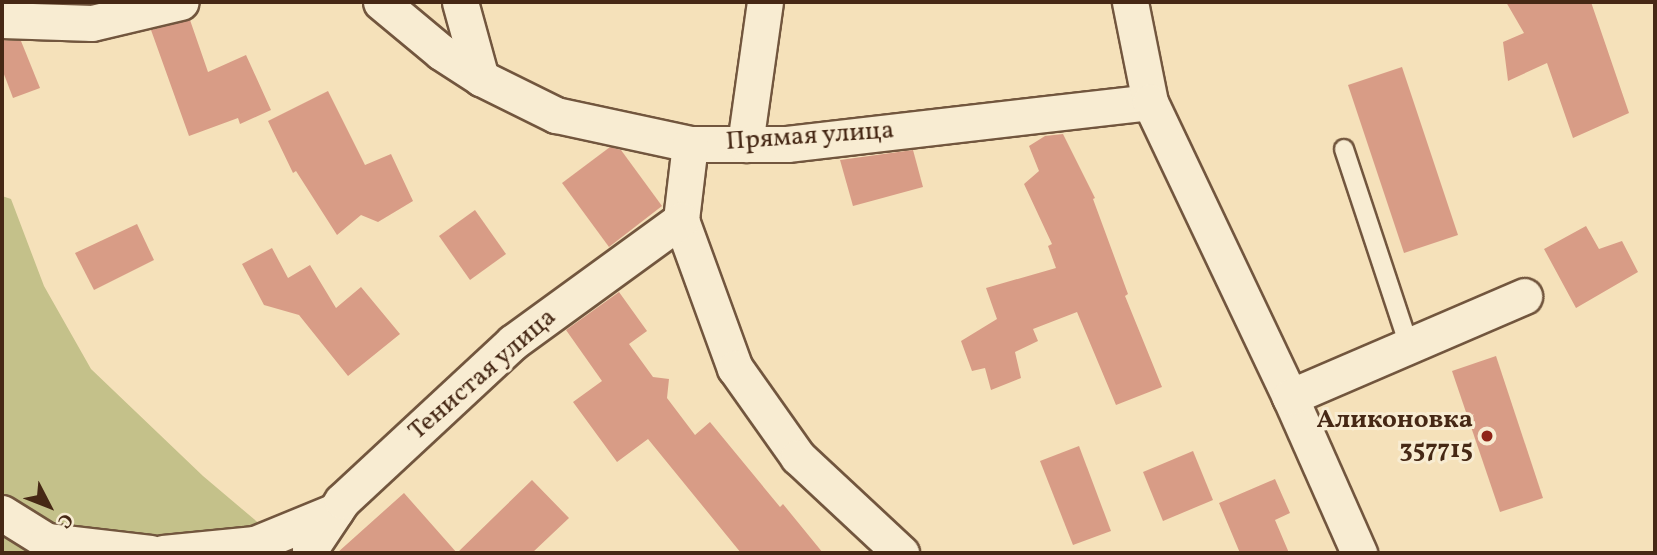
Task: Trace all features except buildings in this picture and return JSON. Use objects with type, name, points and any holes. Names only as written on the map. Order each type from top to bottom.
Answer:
[{"type":"street","points":[[2,20],[92,23],[181,2]]},
{"type":"street","name":"Прямая улица","points":[[381,2],[441,52],[481,78],[556,115],[690,144],[787,144],[1150,102]]},
{"type":"street","points":[[460,2],[481,78]]},
{"type":"street","points":[[745,144],[765,2]]},
{"type":"street","points":[[1130,2],[1150,102],[1290,397],[1359,553]]},
{"type":"street","points":[[690,144],[681,220],[735,368],[798,457],[901,553]]},
{"type":"street","name":"Тенистая улица","points":[[312,553],[310,549],[342,501],[513,342],[681,220]]},
{"type":"street","points":[[1290,397],[1524,296]]},
{"type":"street","points":[[163,553],[255,544],[335,511]]},
{"type":"street","points":[[2,513],[47,541],[150,553]]},
{"type":"lane","points":[[1344,149],[1409,345]]},
{"type":"shaded area","points":[[2,196],[11,199],[44,286],[91,369],[203,476],[294,553],[2,553]]},
{"type":"place","name":"Аликоновка 357715","points":[[1487,436]]}]
